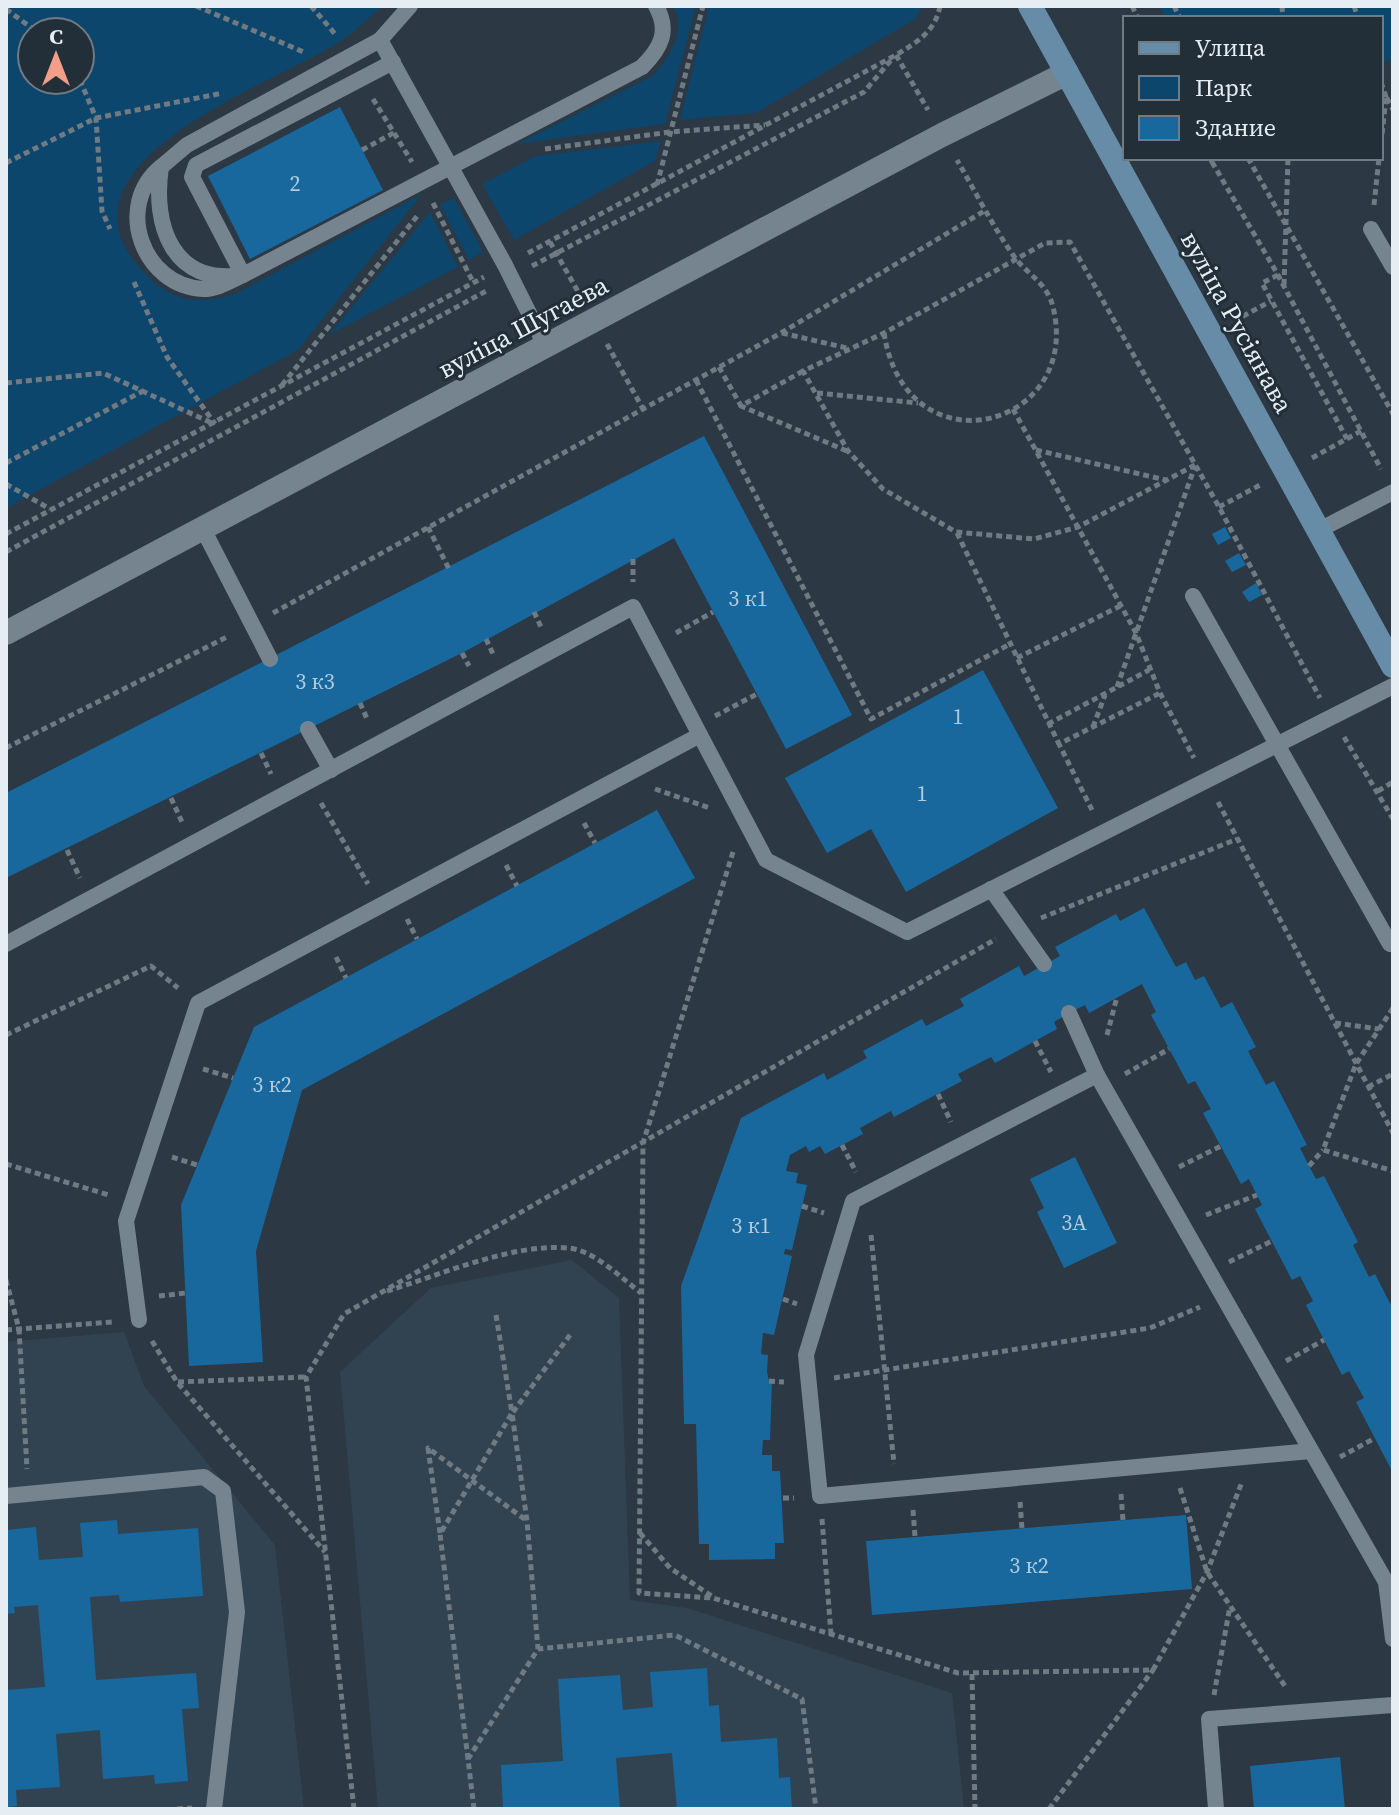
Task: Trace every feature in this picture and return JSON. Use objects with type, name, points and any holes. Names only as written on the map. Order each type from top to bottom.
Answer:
[{"type":"main road","name":"вуліца Русіянава","points":[[1030,6],[1393,666]]},
{"type":"street","name":"вуліца Шугаева","points":[[6,633],[942,135],[1067,73]]},
{"type":"lane","points":[[410,6],[380,40],[187,145],[149,177],[135,212],[137,233],[146,253],[163,272],[182,285],[218,288],[642,67],[659,50],[664,34],[662,18],[656,6]]},
{"type":"lane","points":[[380,40],[546,347]]},
{"type":"lane","points":[[243,275],[192,177],[196,165],[393,62]]},
{"type":"lane","points":[[161,167],[159,212],[177,253],[193,269],[213,278],[243,275]]},
{"type":"lane","points":[[1371,229],[1393,267]]},
{"type":"lane","points":[[1319,530],[1390,485]]},
{"type":"lane","points":[[203,529],[270,659]]},
{"type":"lane","points":[[1193,596],[1390,944]]},
{"type":"lane","points":[[6,944],[633,607],[766,860],[907,932],[1393,686]]},
{"type":"lane","points":[[308,729],[331,770]]},
{"type":"lane","points":[[139,1320],[126,1221],[198,1003],[698,730]]},
{"type":"lane","points":[[991,889],[1044,964]]},
{"type":"lane","points":[[1069,1013],[1100,1081],[1386,1582],[1393,1639]]},
{"type":"lane","points":[[1100,1081],[853,1201],[806,1355],[820,1496],[1311,1451]]},
{"type":"lane","points":[[6,1496],[204,1477],[223,1491],[237,1612],[214,1809]]},
{"type":"lane","points":[[1216,1809],[1209,1719],[1393,1705]]},
{"type":"path","points":[[196,6],[337,66]]},
{"type":"path","points":[[311,6],[341,41]]},
{"type":"path","points":[[657,185],[703,6]]},
{"type":"path","points":[[6,552],[508,272],[657,185],[896,55],[922,39],[937,21],[940,6]]},
{"type":"path","points":[[6,534],[508,272],[864,92],[896,55]]},
{"type":"path","points":[[6,163],[96,118],[229,92]]},
{"type":"path","points":[[1387,97],[1393,110]]},
{"type":"path","points":[[1383,128],[1387,97]]},
{"type":"path","points":[[362,150],[424,119]]},
{"type":"path","points":[[1211,160],[1278,275],[1390,485]]},
{"type":"path","points":[[1249,160],[1393,414]]},
{"type":"path","points":[[1284,286],[1288,160]]},
{"type":"path","points":[[1371,229],[1379,160]]},
{"type":"path","points":[[6,748],[253,625],[781,333],[986,210],[1015,259],[1038,277],[1053,303],[1058,332],[1054,362],[1041,386],[1013,409],[997,417],[970,420],[943,416],[919,403],[900,384],[888,360],[884,333]]},
{"type":"path","points":[[741,406],[847,348],[884,333],[1045,243],[1070,242],[1331,718],[1393,819]]},
{"type":"path","points":[[1278,275],[1262,283],[1347,439]]},
{"type":"path","points":[[1211,334],[1271,301]]},
{"type":"path","points":[[781,333],[847,348]]},
{"type":"path","points":[[719,367],[741,406],[848,451]]},
{"type":"path","points":[[803,371],[848,451],[883,489],[956,532],[1034,539],[1078,527],[1195,465]]},
{"type":"path","points":[[6,383],[103,373],[215,424]]},
{"type":"path","points":[[696,380],[871,719],[1010,644]]},
{"type":"path","points":[[6,463],[146,390]]},
{"type":"path","points":[[816,393],[919,403]]},
{"type":"path","points":[[1013,409],[1122,605],[1160,693],[1393,1133]]},
{"type":"path","points":[[1035,449],[1167,480]]},
{"type":"path","points":[[1117,687],[1195,465]]},
{"type":"path","points":[[6,484],[50,510]]},
{"type":"path","points":[[428,527],[449,569]]},
{"type":"path","points":[[956,532],[1103,833]]},
{"type":"path","points":[[1017,658],[1122,605]]},
{"type":"path","points":[[653,645],[713,612]]},
{"type":"path","points":[[1048,724],[1149,670]]},
{"type":"path","points":[[1059,744],[1160,693]]},
{"type":"path","points":[[698,730],[757,694]]},
{"type":"path","points":[[1093,727],[1105,694]]},
{"type":"path","points":[[1378,791],[1393,782]]},
{"type":"path","points":[[326,813],[364,876]]},
{"type":"path","points":[[354,1809],[306,1377],[344,1314],[1017,927],[1237,839]]},
{"type":"path","points":[[6,1035],[151,966],[198,1003]]},
{"type":"path","points":[[1309,1166],[1323,1150],[1356,1064],[1393,1008]]},
{"type":"path","points":[[1335,1023],[1379,1029]]},
{"type":"path","points":[[1100,1081],[1169,1049]]},
{"type":"path","points":[[1368,1087],[1393,1074]]},
{"type":"path","points":[[1155,1179],[1221,1146]]},
{"type":"path","points":[[1323,1150],[1393,1171]]},
{"type":"path","points":[[6,1164],[133,1202]]},
{"type":"path","points":[[866,1194],[887,1370],[896,1489]]},
{"type":"path","points":[[1181,1224],[1257,1195]]},
{"type":"path","points":[[1208,1272],[1272,1241]]},
{"type":"path","points":[[379,1294],[510,1254],[570,1248],[601,1263],[641,1293]]},
{"type":"path","points":[[6,1280],[19,1329],[28,1494]]},
{"type":"path","points":[[808,1382],[1150,1328],[1223,1298]]},
{"type":"path","points":[[6,1312],[16,1310]]},
{"type":"path","points":[[468,1759],[538,1649],[527,1521],[496,1315]]},
{"type":"path","points":[[6,1330],[139,1320],[177,1382],[326,1553]]},
{"type":"path","points":[[440,1534],[512,1413],[570,1335]]},
{"type":"path","points":[[1266,1373],[1324,1340]]},
{"type":"path","points":[[177,1382],[306,1377]]},
{"type":"path","points":[[1321,1468],[1375,1438]]},
{"type":"path","points":[[474,1809],[428,1448],[527,1521]]},
{"type":"path","points":[[1172,1464],[1207,1572],[1303,1712]]},
{"type":"path","points":[[820,1496],[831,1634]]},
{"type":"path","points":[[639,1532],[670,1568],[713,1598]]},
{"type":"path","points":[[1209,1719],[1230,1605]]},
{"type":"path","points":[[538,1649],[675,1635],[802,1699],[816,1809]]},
{"type":"path","points":[[1049,1809],[1153,1670]]},
{"type":"path","points":[[972,1674],[975,1809]]},
{"type":"shaded area","points":[[572,1260],[619,1298],[630,1600],[687,1608],[952,1693],[964,1809],[378,1809],[340,1372],[431,1288]]},
{"type":"shaded area","points":[[124,1332],[144,1386],[275,1545],[304,1809],[6,1809],[6,1342]]},
{"type":"green space","points":[[6,6],[383,6],[341,41],[217,107],[173,136],[138,168],[119,203],[122,241],[154,282],[182,298],[211,299],[233,295],[422,194],[298,350],[6,508]]},
{"type":"green space","points":[[672,6],[696,6],[665,124],[517,144],[652,76],[670,53],[677,33],[677,14]]},
{"type":"green space","points":[[709,6],[923,6],[915,19],[756,113],[680,120]]},
{"type":"green space","points":[[1160,6],[1393,6],[1393,59],[1383,63],[1383,16],[1165,16]]},
{"type":"green space","points":[[661,141],[655,161],[514,240],[482,184],[536,156]]},
{"type":"green space","points":[[454,198],[483,252],[469,260],[440,205]]},
{"type":"green space","points":[[430,212],[458,267],[329,335]]},
{"type":"building","points":[[340,107],[383,190],[250,259],[208,176]]},
{"type":"building","points":[[704,436],[852,715],[786,749],[674,538],[462,653],[6,878],[6,793]]},
{"type":"building","points":[[1225,527],[1231,538],[1218,545],[1212,534]]},
{"type":"building","points":[[1239,553],[1246,565],[1232,572],[1225,561]]},
{"type":"building","points":[[1256,583],[1262,595],[1249,602],[1242,592]]},
{"type":"building","points":[[983,670],[1058,808],[906,892],[871,829],[827,853],[785,778]]},
{"type":"building","points":[[657,810],[695,878],[302,1090],[256,1251],[263,1362],[189,1366],[181,1205],[254,1027]]},
{"type":"building","points":[[1144,908],[1176,967],[1186,962],[1195,980],[1204,976],[1221,1008],[1232,1002],[1256,1047],[1248,1051],[1266,1085],[1274,1081],[1307,1145],[1300,1148],[1309,1166],[1316,1179],[1324,1176],[1358,1242],[1353,1245],[1369,1277],[1375,1274],[1393,1309],[1393,1473],[1356,1402],[1364,1398],[1349,1371],[1342,1375],[1306,1305],[1313,1301],[1300,1276],[1292,1280],[1255,1209],[1262,1205],[1249,1179],[1241,1184],[1203,1113],[1211,1109],[1195,1081],[1188,1084],[1151,1015],[1156,1012],[1142,984],[1089,1013],[1085,1005],[1069,1013],[1054,1022],[1057,1029],[995,1063],[991,1057],[958,1074],[962,1081],[894,1117],[891,1111],[860,1128],[863,1134],[825,1154],[820,1146],[809,1152],[806,1146],[790,1155],[786,1171],[798,1173],[796,1183],[807,1185],[792,1250],[785,1249],[784,1254],[792,1256],[774,1335],[763,1333],[761,1354],[768,1355],[767,1372],[769,1381],[772,1381],[770,1440],[763,1440],[762,1455],[772,1455],[772,1471],[780,1471],[784,1543],[775,1543],[775,1559],[709,1560],[709,1544],[699,1544],[696,1424],[684,1424],[681,1286],[741,1118],[824,1073],[827,1080],[867,1058],[863,1051],[922,1019],[926,1026],[964,1006],[960,999],[1019,966],[1024,976],[1060,956],[1055,947],[1116,914],[1120,921]]},
{"type":"building","points":[[1075,1157],[1117,1243],[1064,1268],[1037,1212],[1044,1208],[1030,1179]]},
{"type":"building","points":[[1186,1515],[1192,1589],[872,1615],[866,1541]]},
{"type":"building","points":[[117,1520],[118,1534],[198,1528],[203,1596],[120,1602],[119,1595],[90,1597],[96,1680],[196,1673],[199,1708],[182,1709],[188,1781],[155,1784],[154,1775],[103,1779],[100,1730],[56,1734],[60,1787],[16,1790],[17,1806],[6,1807],[6,1690],[45,1687],[38,1605],[14,1607],[15,1613],[6,1614],[6,1530],[36,1527],[39,1560],[83,1557],[80,1523]]},
{"type":"building","points":[[707,1668],[709,1706],[719,1705],[721,1742],[777,1738],[779,1778],[790,1777],[792,1809],[677,1809],[672,1753],[616,1758],[620,1809],[503,1809],[501,1765],[563,1761],[558,1679],[620,1675],[623,1710],[653,1707],[650,1672]]},
{"type":"building","points":[[1340,1757],[1345,1809],[1254,1809],[1250,1766]]}]
